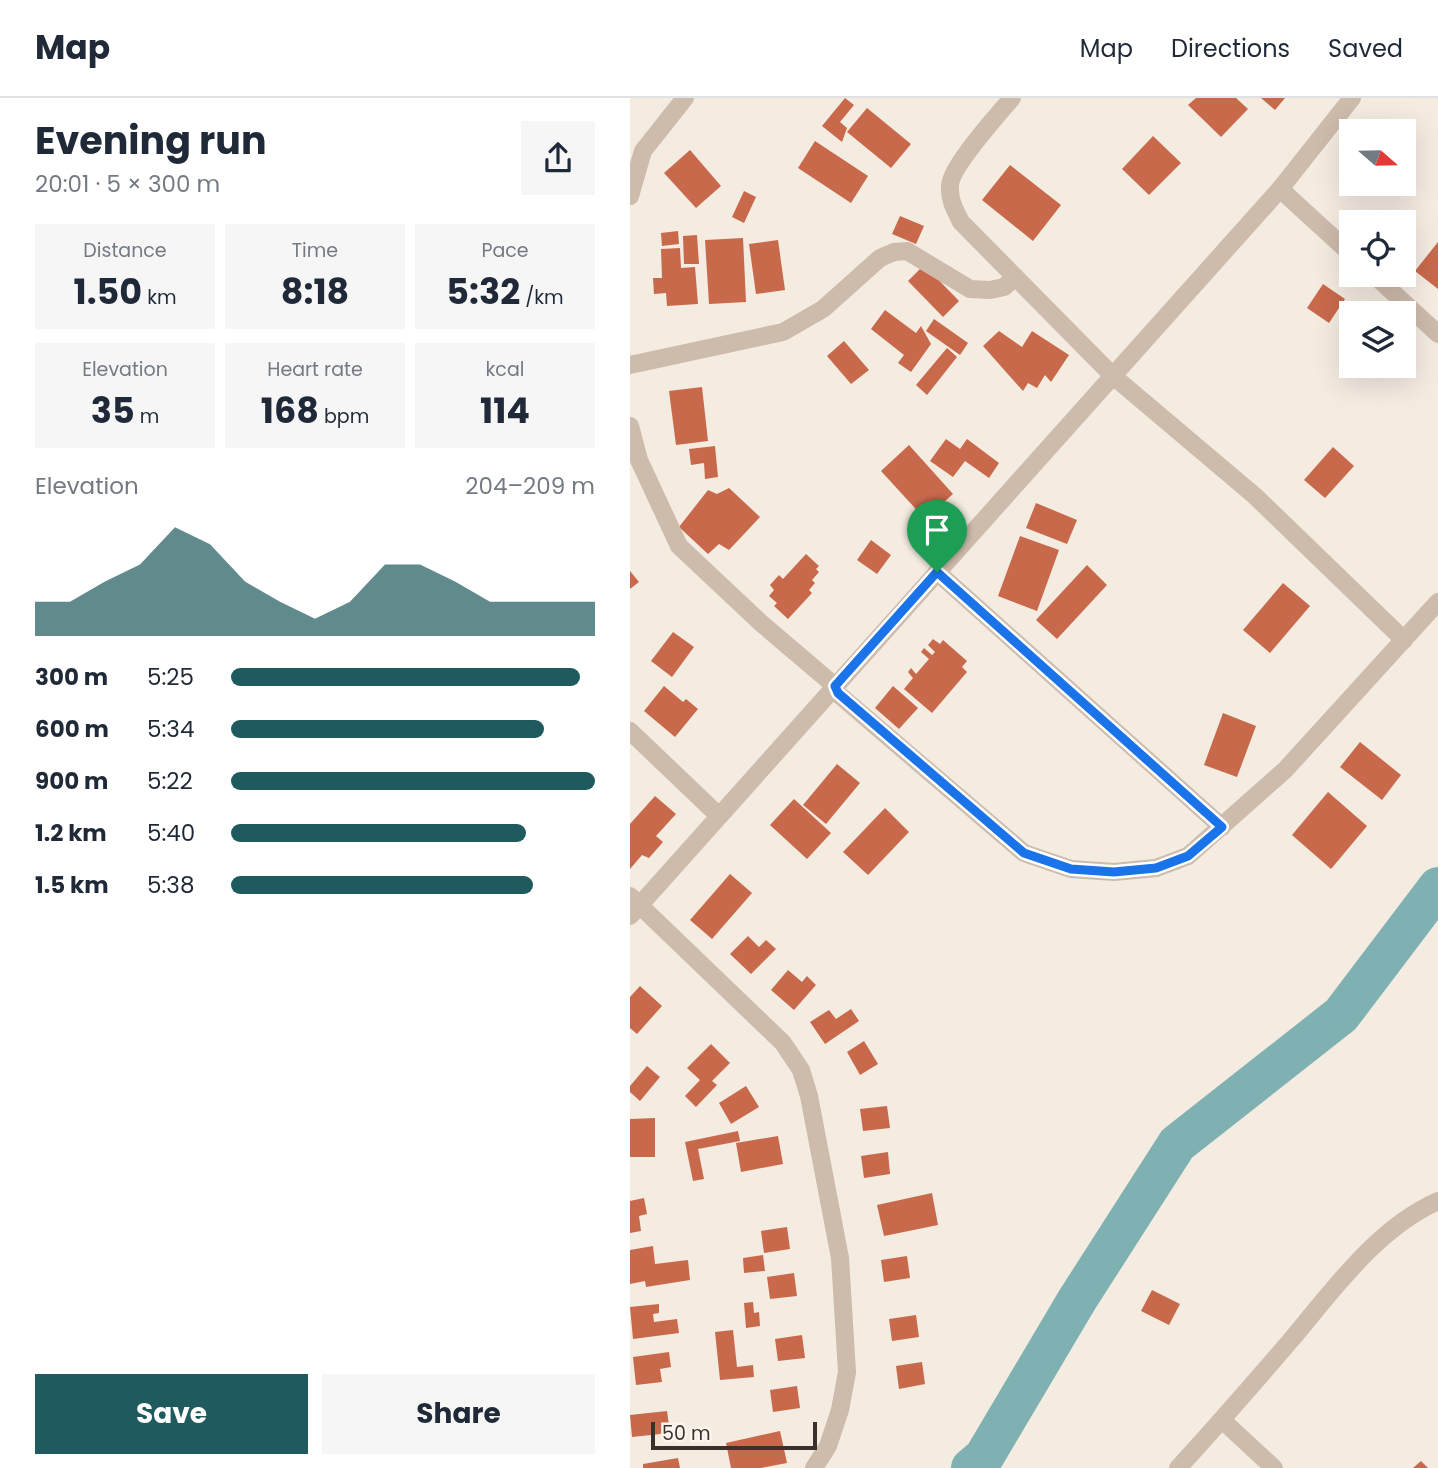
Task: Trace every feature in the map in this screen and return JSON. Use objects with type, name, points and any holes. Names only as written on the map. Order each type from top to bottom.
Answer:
[{"type":"street","points":[[630,196],[643,151],[684,98]]},
{"type":"street","points":[[1012,98],[955,169],[949,183],[951,203],[961,222],[1113,376],[1255,496],[1404,640]]},
{"type":"street","points":[[814,1468],[828,1446],[840,1410],[847,1372],[840,1258],[809,1096],[801,1070],[783,1043],[633,906],[719,816],[1113,376],[1280,188],[1352,98]]},
{"type":"street","points":[[1280,188],[1339,243]]},
{"type":"street","points":[[630,365],[783,332],[823,309],[880,258],[894,252],[907,251],[970,289],[990,290],[1004,287],[1015,277]]},
{"type":"street","points":[[1387,287],[1438,334]]},
{"type":"street","points":[[630,426],[639,460],[679,546],[761,623],[835,686],[838,693],[1024,853],[1071,869],[1114,872],[1156,868],[1188,856],[1285,770],[1438,601]]},
{"type":"street","points":[[937,572],[1222,827]]},
{"type":"street","points":[[630,731],[719,816]]},
{"type":"street","points":[[1178,1468],[1333,1290],[1379,1242],[1420,1209],[1438,1202]]},
{"type":"street","points":[[1222,1420],[1274,1468]]},
{"type":"building","points":[[845,98],[854,105],[840,122],[847,128],[842,142],[822,126]]},
{"type":"building","points":[[1196,98],[1236,98],[1248,109],[1221,137],[1188,105]]},
{"type":"building","points":[[1261,98],[1285,98],[1275,110]]},
{"type":"building","points":[[867,108],[911,144],[891,168],[847,132]]},
{"type":"building","points":[[1153,136],[1181,163],[1149,195],[1122,169]]},
{"type":"building","points":[[815,141],[868,176],[851,203],[798,168]]},
{"type":"building","points":[[690,150],[721,186],[696,208],[664,173]]},
{"type":"building","points":[[1010,165],[1061,205],[1033,241],[982,200]]},
{"type":"building","points":[[744,191],[756,197],[744,223],[732,217]]},
{"type":"building","points":[[900,216],[924,226],[916,244],[892,234]]},
{"type":"building","points":[[678,231],[679,244],[662,246],[661,233]]},
{"type":"building","points":[[697,235],[699,264],[684,264],[683,236]]},
{"type":"building","points":[[743,238],[746,302],[709,304],[705,240]]},
{"type":"building","points":[[778,240],[785,290],[756,294],[749,244]]},
{"type":"building","points":[[1438,242],[1438,289],[1416,270]]},
{"type":"building","points":[[680,248],[681,268],[695,267],[698,304],[667,306],[666,293],[654,294],[653,278],[662,278],[661,249]]},
{"type":"building","points":[[924,265],[959,301],[943,317],[908,281]]},
{"type":"building","points":[[1323,284],[1345,299],[1339,301],[1339,308],[1329,323],[1307,308]]},
{"type":"building","points":[[885,310],[916,333],[921,326],[931,344],[911,372],[898,363],[904,355],[871,329]]},
{"type":"building","points":[[934,319],[968,343],[960,355],[926,331]]},
{"type":"building","points":[[999,331],[1022,347],[1032,331],[1069,355],[1051,382],[1045,375],[1037,388],[1028,383],[1023,391],[983,346]]},
{"type":"building","points":[[844,341],[869,370],[851,384],[827,356]]},
{"type":"building","points":[[947,348],[957,357],[927,395],[916,385]]},
{"type":"building","points":[[702,387],[708,441],[676,445],[669,391]]},
{"type":"building","points":[[946,439],[960,449],[967,439],[999,463],[989,478],[965,461],[953,477],[930,461]]},
{"type":"building","points":[[909,445],[953,494],[925,519],[881,471]]},
{"type":"building","points":[[715,446],[718,477],[705,479],[704,463],[691,465],[689,449]]},
{"type":"building","points":[[1333,447],[1354,466],[1325,498],[1304,480]]},
{"type":"building","points":[[729,488],[760,517],[729,550],[719,544],[708,554],[679,527],[708,490],[717,494]]},
{"type":"building","points":[[1036,503],[1077,520],[1067,544],[1026,528]]},
{"type":"building","points":[[1020,536],[1059,550],[1037,611],[998,596]]},
{"type":"building","points":[[871,540],[891,555],[877,574],[857,560]]},
{"type":"building","points":[[806,554],[819,566],[816,569],[819,572],[812,580],[815,583],[809,590],[812,593],[788,619],[774,606],[777,603],[769,596],[774,590],[770,585],[779,575],[783,579]]},
{"type":"building","points":[[1087,565],[1107,585],[1057,639],[1036,620]]},
{"type":"building","points":[[630,571],[639,582],[630,589]]},
{"type":"building","points":[[1283,583],[1310,606],[1270,653],[1243,630]]},
{"type":"building","points":[[673,632],[694,647],[672,677],[651,661]]},
{"type":"building","points":[[933,639],[940,644],[943,640],[967,661],[962,667],[967,672],[932,713],[904,689],[913,678],[908,672],[911,668],[916,674],[929,659],[921,652],[924,648],[932,655],[935,652],[928,645]]},
{"type":"building","points":[[664,686],[683,702],[686,699],[698,709],[675,737],[644,711]]},
{"type":"building","points":[[893,686],[918,708],[899,729],[875,708]]},
{"type":"building","points":[[1223,713],[1256,726],[1237,777],[1204,765]]},
{"type":"building","points":[[1360,742],[1401,775],[1382,800],[1340,767]]},
{"type":"building","points":[[837,764],[860,783],[826,824],[803,805]]},
{"type":"building","points":[[1328,792],[1367,826],[1331,869],[1292,835]]},
{"type":"building","points":[[655,796],[676,814],[656,836],[663,842],[649,858],[642,855],[630,869],[630,824]]},
{"type":"building","points":[[794,799],[831,833],[807,859],[770,825]]},
{"type":"building","points":[[885,808],[909,832],[868,875],[843,852]]},
{"type":"building","points":[[730,874],[752,893],[712,939],[690,920]]},
{"type":"building","points":[[748,936],[759,947],[766,940],[776,949],[751,974],[730,954]]},
{"type":"building","points":[[788,970],[802,982],[807,976],[816,985],[794,1010],[771,990]]},
{"type":"building","points":[[640,986],[662,1006],[637,1034],[630,1028],[630,997]]},
{"type":"building","points":[[851,1009],[859,1021],[825,1044],[810,1022],[829,1010],[836,1019]]},
{"type":"building","points":[[864,1041],[878,1064],[860,1075],[847,1052]]},
{"type":"building","points":[[711,1044],[730,1063],[712,1081],[717,1085],[696,1107],[685,1096],[700,1080],[687,1068]]},
{"type":"building","points":[[647,1066],[660,1077],[640,1101],[630,1092],[630,1086]]},
{"type":"building","points":[[746,1086],[759,1107],[731,1124],[719,1103]]},
{"type":"building","points":[[887,1106],[890,1128],[863,1131],[860,1109]]},
{"type":"building","points":[[655,1118],[655,1157],[630,1157],[630,1119]]},
{"type":"building","points":[[738,1131],[740,1141],[698,1149],[704,1179],[693,1181],[685,1142]]},
{"type":"building","points":[[778,1136],[783,1164],[741,1172],[736,1143]]},
{"type":"building","points":[[888,1152],[890,1174],[864,1178],[861,1156]]},
{"type":"building","points":[[932,1193],[938,1225],[884,1236],[877,1205]]},
{"type":"building","points":[[644,1198],[647,1214],[639,1216],[641,1231],[630,1233],[630,1201]]},
{"type":"building","points":[[787,1227],[790,1249],[764,1253],[761,1231]]},
{"type":"building","points":[[653,1246],[655,1264],[688,1260],[690,1280],[646,1287],[645,1281],[630,1284],[630,1250]]},
{"type":"building","points":[[763,1255],[765,1271],[744,1273],[743,1258]]},
{"type":"building","points":[[907,1256],[910,1278],[884,1282],[881,1260]]},
{"type":"building","points":[[794,1273],[797,1296],[770,1299],[767,1277]]},
{"type":"building","points":[[1152,1290],[1180,1304],[1169,1325],[1141,1311]]},
{"type":"building","points":[[753,1302],[754,1313],[759,1312],[760,1326],[746,1328],[744,1303]]},
{"type":"building","points":[[659,1304],[659,1313],[653,1314],[654,1322],[677,1319],[679,1333],[633,1339],[630,1307]]},
{"type":"building","points":[[916,1315],[919,1337],[892,1341],[889,1319]]},
{"type":"building","points":[[733,1330],[737,1367],[753,1365],[754,1377],[720,1380],[715,1332]]},
{"type":"building","points":[[802,1335],[805,1358],[778,1361],[775,1339]]},
{"type":"building","points":[[669,1352],[671,1367],[660,1369],[662,1382],[636,1385],[633,1357]]},
{"type":"building","points":[[922,1362],[925,1384],[899,1389],[896,1366]]},
{"type":"building","points":[[797,1386],[800,1408],[773,1412],[770,1390]]},
{"type":"building","points":[[667,1411],[670,1433],[632,1437],[630,1415]]},
{"type":"building","points":[[780,1431],[787,1463],[761,1468],[731,1468],[726,1443]]},
{"type":"building","points":[[678,1458],[680,1468],[643,1468],[643,1464]]},
{"type":"building","points":[[1421,1461],[1428,1468],[1413,1468]]},
{"type":"waterway","points":[[971,1468],[984,1457],[1077,1300],[1177,1144],[1341,1015],[1438,887]]},
{"type":"route","points":[[937,572],[1222,827],[1188,856],[1156,868],[1114,872],[1071,869],[1024,853],[838,693],[835,686],[937,572]]}]
